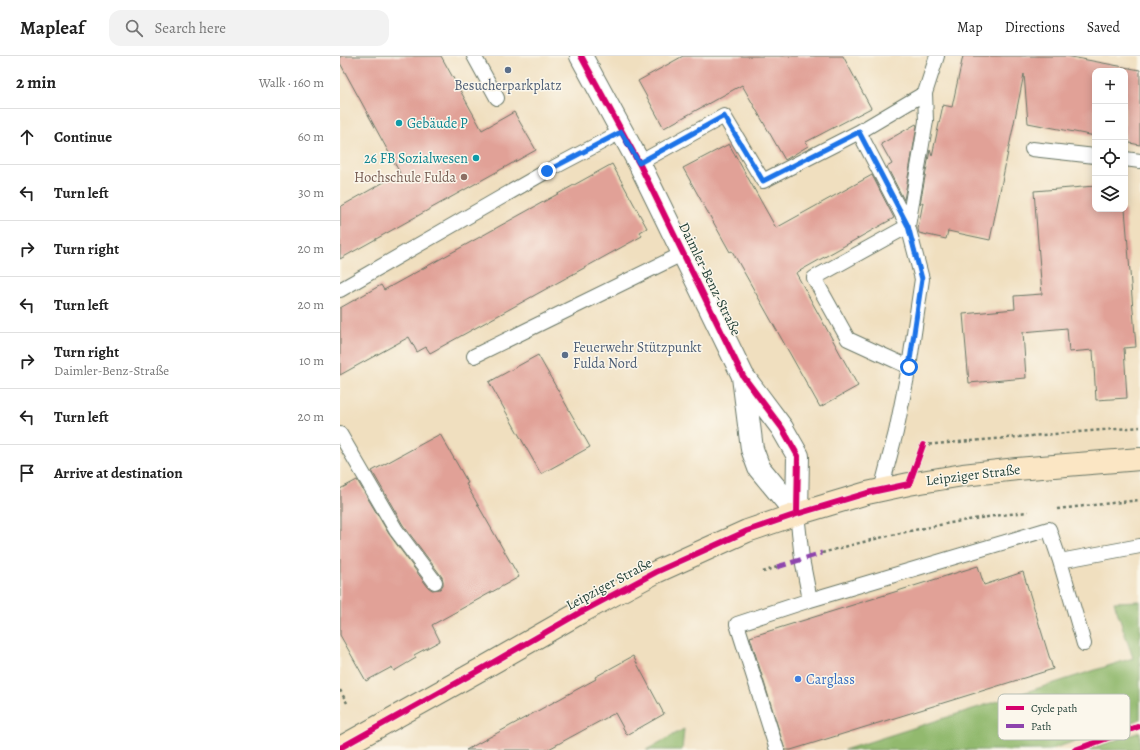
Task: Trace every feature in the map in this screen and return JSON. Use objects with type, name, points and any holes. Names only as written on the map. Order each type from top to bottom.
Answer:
[{"type":"main road","name":"Leipziger Straße","points":[[340,748],[581,612],[656,572],[735,536],[797,514],[880,490],[909,484],[963,475],[1017,469],[1140,459]]},
{"type":"street","name":"Daimler-Benz-Straße","points":[[580,56],[639,163],[743,376],[782,428],[798,456],[797,514]]},
{"type":"street","name":"Daimler-Benz-Straße","points":[[743,376],[752,449],[759,468],[797,514]]},
{"type":"lane","points":[[474,56],[497,98]]},
{"type":"lane","points":[[908,226],[926,121],[925,93],[937,56]]},
{"type":"lane","points":[[639,163],[724,116],[763,181],[859,132],[925,93]]},
{"type":"lane","points":[[340,290],[547,171],[621,132]]},
{"type":"lane","points":[[859,132],[908,226],[922,279],[909,367],[896,432],[880,490]]},
{"type":"lane","points":[[1032,149],[1092,156]]},
{"type":"lane","points":[[1128,159],[1140,161]]},
{"type":"lane","points":[[908,226],[814,278],[848,339],[909,367]]},
{"type":"lane","points":[[474,356],[684,253]]},
{"type":"lane","points":[[340,434],[396,530],[435,582]]},
{"type":"lane","points":[[797,514],[802,560],[810,600]]},
{"type":"lane","points":[[777,750],[737,624],[810,600],[1049,529],[1060,561],[1084,644]]},
{"type":"lane","points":[[1060,561],[1140,546]]},
{"type":"path","points":[[909,484],[923,445],[1140,426]]},
{"type":"path","points":[[1055,509],[1140,500]]},
{"type":"path","points":[[822,553],[937,525],[1032,511]]},
{"type":"path","points":[[762,572],[777,567]]},
{"type":"path","points":[[340,690],[347,703]]},
{"type":"green space","points":[[1140,601],[1140,719],[1130,722],[1130,694],[1020,694],[1133,658],[1114,602]]},
{"type":"green space","points":[[998,701],[998,740],[1078,740],[1049,750],[844,750]]},
{"type":"green space","points":[[684,729],[682,750],[646,750]]},
{"type":"green space","points":[[1140,732],[1140,750],[1086,750],[1116,740],[1130,740],[1130,735]]},
{"type":"building","points":[[340,56],[441,56],[482,130],[514,112],[536,150],[340,259],[340,207],[400,173],[340,63]]},
{"type":"building","points":[[683,56],[843,56],[871,108],[806,142],[808,146],[785,160],[742,85],[664,128],[638,81]]},
{"type":"building","points":[[963,56],[1066,56],[1140,70],[1140,145],[1128,143],[1128,68],[1092,68],[1092,135],[1028,123],[1024,74],[990,240],[948,231],[946,239],[919,233],[918,229],[923,202],[920,204],[930,150],[932,156],[943,105],[952,107]]},
{"type":"building","points":[[916,124],[917,126],[904,200],[887,167],[892,164],[881,144]]},
{"type":"building","points":[[729,144],[776,228],[872,175],[894,218],[796,273],[858,386],[820,407],[732,251],[730,252],[683,168]]},
{"type":"building","points":[[612,164],[647,228],[640,232],[642,236],[430,353],[426,347],[417,352],[409,337],[340,375],[340,308],[381,285],[384,290]]},
{"type":"building","points":[[1092,186],[1092,212],[1125,212],[1136,347],[1124,348],[1127,398],[1096,400],[1093,350],[1069,352],[1067,328],[1023,332],[1026,378],[969,383],[963,314],[1015,309],[1014,296],[1042,294],[1034,191]]},
{"type":"building","points":[[538,355],[590,447],[541,474],[489,382]]},
{"type":"building","points":[[440,434],[468,483],[466,484],[519,577],[432,625],[440,641],[414,655],[416,658],[394,671],[392,667],[366,681],[340,635],[340,489],[357,480],[389,534],[428,587],[432,590],[440,589],[443,585],[442,577],[403,525],[372,471]]},
{"type":"building","points":[[978,566],[984,585],[1023,572],[1053,669],[791,750],[785,750],[750,637]]},
{"type":"building","points":[[633,656],[664,714],[627,735],[615,713],[547,750],[466,750],[596,679],[595,677]]},
{"type":"marked path","points":[[777,567],[822,553]]},
{"type":"cycle path","points":[[581,56],[639,163],[743,376],[782,428],[798,456],[797,514]]},
{"type":"cycle path","points":[[340,748],[581,612],[656,572],[747,531],[867,493],[909,484],[923,445]]},
{"type":"cycle path","points":[[1130,730],[1140,726]]},
{"type":"cycle path","points":[[1075,750],[1102,740]]},
{"type":"place","name":"Besucherparkplatz","points":[[508,70]]},
{"type":"place","name":"Gebäude P","points":[[399,123]]},
{"type":"place","name":"26 FB Sozialwesen","points":[[476,158]]},
{"type":"place","name":"Hochschule Fulda","points":[[464,177]]},
{"type":"place","name":"Feuerwehr Stützpunkt Fulda Nord","points":[[565,355]]},
{"type":"place","name":"Carglass","points":[[798,679]]},
{"type":"route","points":[[547,171],[621,132],[639,163],[724,116],[763,181],[859,132],[908,226],[922,279],[909,367]]}]
